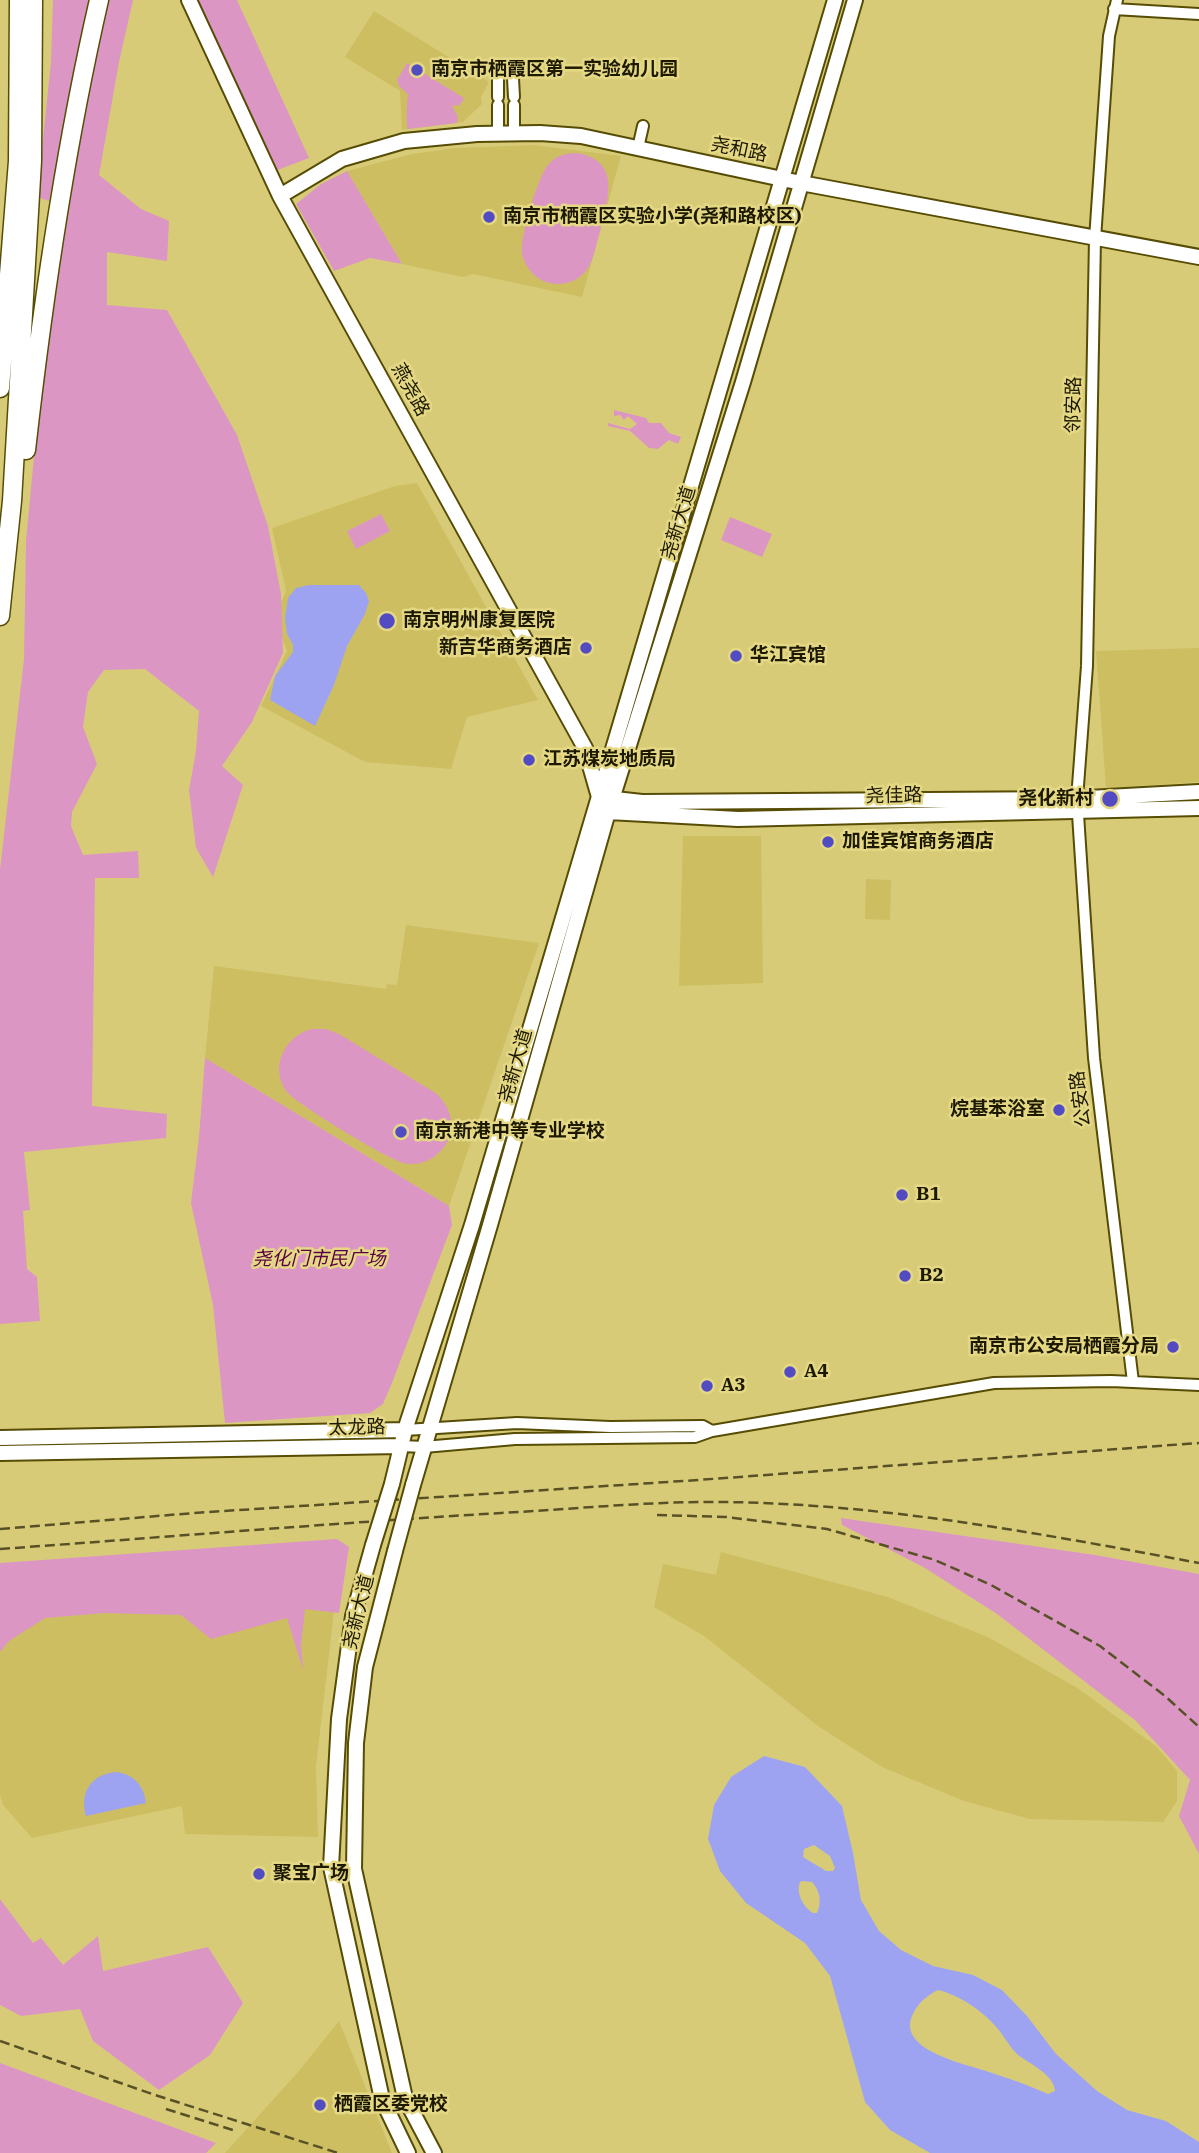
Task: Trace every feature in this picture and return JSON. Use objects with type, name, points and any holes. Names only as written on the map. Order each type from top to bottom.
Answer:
[{"type":"highway","points":[[0,388],[18,161],[19,0]]},
{"type":"highway","points":[[0,616],[12,501],[32,161],[33,0]]},
{"type":"highway","points":[[4,581],[25,459],[38,348],[68,149],[99,0]]},
{"type":"main road","name":"燕尧路","points":[[189,0],[280,196],[585,748],[604,802]]},
{"type":"main road","name":"尧新大道","points":[[434,2153],[405,2098],[354,1869],[356,1743],[365,1667],[413,1485],[604,802],[781,178],[835,0]]},
{"type":"main road","name":"尧新大道","points":[[408,2153],[382,2099],[331,1867],[339,1719],[353,1616],[405,1430],[604,802],[743,382],[855,0]]},
{"type":"main road","name":"尧和路","points":[[280,196],[342,159],[404,141],[498,133],[581,136],[802,183],[1199,257]]},
{"type":"main road","name":"尧佳路","points":[[604,802],[738,819],[1078,805],[1199,792]]},
{"type":"main road","name":"尧佳路","points":[[1078,805],[1199,808]]},
{"type":"main road","name":"太龙路","points":[[0,1438],[405,1430]]},
{"type":"main road","name":"太龙路","points":[[0,1452],[401,1446]]},
{"type":"street","points":[[1116,4],[1199,14]]},
{"type":"street","name":"邻安路","points":[[1078,805],[1087,666],[1095,239],[1107,63],[1116,4]]},
{"type":"street","points":[[498,78],[498,133]]},
{"type":"street","points":[[513,78],[514,133]]},
{"type":"street","points":[[638,148],[643,126]]},
{"type":"street","name":"公安路","points":[[1078,805],[1094,1058],[1133,1382]]},
{"type":"street","name":"太龙路","points":[[401,1446],[424,1447],[515,1439],[695,1437],[712,1430],[994,1383],[1133,1382],[1199,1385]]},
{"type":"street","name":"太龙路","points":[[405,1430],[517,1423],[610,1427],[703,1426],[712,1430]]},
{"type":"shaded area","name":"南京市栖霞区第一实验幼儿园","points":[[374,11],[489,82],[481,97],[482,104],[463,122],[402,130],[400,91],[345,57]]},
{"type":"shaded area","name":"南京市栖霞区实验小学(尧和路校区)","points":[[534,145],[621,156],[582,297],[473,274],[463,277],[402,264],[347,171],[412,154],[455,148]]},
{"type":"shaded area","name":"南京明州康复医院","points":[[417,483],[538,700],[467,717],[451,769],[365,762],[261,706],[287,651],[280,633],[279,608],[286,591],[272,528],[395,486]]},
{"type":"shaded area","points":[[1199,648],[1199,782],[1106,788],[1096,651]]},
{"type":"shaded area","points":[[683,836],[761,836],[763,983],[679,986]]},
{"type":"shaded area","points":[[866,879],[891,880],[890,920],[865,919]]},
{"type":"shaded area","name":"南京新港中等专业学校","points":[[406,925],[539,943],[449,1206],[205,1058],[214,966],[386,989],[387,984],[397,985]]},
{"type":"shaded area","points":[[721,1552],[888,1597],[988,1637],[1079,1689],[1157,1747],[1177,1771],[1177,1801],[1163,1822],[1030,1819],[964,1801],[882,1767],[818,1726],[704,1636],[654,1607],[663,1564],[716,1575]]},
{"type":"shaded area","points":[[335,1603],[316,1766],[318,1837],[185,1834],[182,1806],[32,1838],[3,1805],[0,1795],[0,1608]]},
{"type":"shaded area","name":"栖霞区委党校","points":[[339,2021],[392,2153],[225,2153],[298,2072]]},
{"type":"green space","points":[[53,0],[90,0],[49,201],[37,197],[51,62]]},
{"type":"green space","points":[[104,0],[133,0],[99,175],[141,209],[169,221],[167,261],[107,252],[107,305],[167,310],[237,435],[268,526],[281,594],[283,653],[252,722],[222,766],[243,785],[213,877],[196,848],[189,790],[199,711],[145,669],[104,670],[88,692],[83,727],[97,764],[72,812],[71,826],[83,855],[138,851],[139,878],[95,878],[92,1106],[167,1114],[166,1138],[24,1152],[30,1210],[23,1211],[27,1269],[37,1277],[40,1321],[0,1324],[0,870],[24,659],[26,541],[46,329],[73,150]]},
{"type":"green space","points":[[196,0],[237,0],[309,158],[275,171]]},
{"type":"green space","points":[[407,63],[464,98],[460,105],[452,106],[458,117],[457,123],[408,129],[408,94],[399,86],[397,80]]},
{"type":"green space","points":[[577,153],[591,157],[601,164],[606,173],[606,207],[589,267],[572,281],[555,284],[539,279],[523,259],[525,228],[536,191],[548,165],[561,156]]},
{"type":"green space","points":[[347,171],[402,264],[370,258],[334,271],[296,204],[321,184]]},
{"type":"green space","points":[[614,410],[646,418],[649,423],[661,423],[669,433],[681,437],[678,444],[669,440],[658,449],[649,448],[630,431],[608,426],[608,423],[630,429],[637,424],[628,416],[624,420],[620,415],[614,416]]},
{"type":"green space","points":[[381,514],[390,531],[356,549],[347,531]]},
{"type":"green space","points":[[730,517],[772,534],[762,557],[721,540]]},
{"type":"green space","points":[[311,1029],[326,1029],[339,1034],[437,1094],[448,1109],[451,1120],[449,1138],[439,1153],[418,1163],[400,1162],[338,1128],[287,1092],[279,1073],[282,1055],[293,1039]]},
{"type":"green space","name":"尧化门市民广场","points":[[205,1058],[449,1206],[452,1225],[392,1383],[383,1404],[370,1413],[225,1423],[213,1305],[191,1203]]},
{"type":"green space","points":[[841,1518],[1095,1555],[1199,1574],[1199,1854],[1179,1816],[1190,1780],[1136,1721],[997,1614],[925,1568],[842,1525]]},
{"type":"green space","points":[[337,1539],[349,1547],[339,1613],[305,1609],[301,1645],[303,1670],[287,1618],[211,1639],[181,1615],[104,1613],[45,1618],[9,1641],[0,1652],[0,1563]]},
{"type":"green space","points":[[0,1899],[33,1943],[41,1938],[63,1965],[98,1936],[103,1971],[208,1947],[243,2003],[210,2055],[159,2090],[93,2041],[80,2009],[21,2016],[0,2005]]},
{"type":"green space","points":[[0,2063],[216,2143],[206,2153],[0,2153]]},
{"type":"water","points":[[309,585],[359,585],[369,601],[365,614],[347,646],[334,685],[315,726],[270,700],[275,676],[293,652],[285,618],[288,598],[296,588]]},
{"type":"water","points":[[764,1756],[805,1767],[842,1806],[861,1900],[879,1931],[901,1950],[933,1966],[973,1975],[1002,1990],[1027,2016],[1056,2054],[1097,2091],[1127,2110],[1166,2121],[1199,2142],[1199,2153],[930,2153],[890,2130],[865,2102],[830,1976],[805,1943],[746,1903],[720,1871],[708,1839],[714,1805],[731,1777]],"holes":[[[814,1845],[830,1856],[835,1868],[833,1871],[826,1871],[803,1857],[804,1849]],[[801,1881],[815,1885],[820,1901],[817,1913],[810,1911],[803,1903],[799,1885]],[[938,1990],[970,2004],[997,2028],[1017,2054],[1046,2074],[1055,2091],[1048,2094],[925,2048],[915,2039],[910,2028],[912,2016],[926,1998]]]},
{"type":"water","points":[[116,1772],[128,1775],[137,1782],[146,1803],[86,1816],[84,1799],[89,1786],[100,1776]]},
{"type":"railway","points":[[0,1529],[1199,1443]]},
{"type":"railway","points":[[0,1549],[438,1517],[641,1504],[725,1502],[844,1508],[963,1522],[1199,1563]]},
{"type":"railway","points":[[657,1515],[726,1517],[827,1529],[935,1560],[991,1585],[1100,1646],[1165,1696],[1199,1727]]},
{"type":"railway","points":[[0,2041],[155,2095],[338,2153]]},
{"type":"railway","points":[[166,2109],[236,2131]]},
{"type":"place","name":"南京市栖霞区第一实验幼儿园","points":[[417,70]]},
{"type":"place","name":"南京市栖霞区实验小学(尧和路校区)","points":[[489,217]]},
{"type":"place","name":"南京明州康复医院","points":[[387,621]]},
{"type":"place","name":"新吉华商务酒店","points":[[586,648]]},
{"type":"place","name":"华江宾馆","points":[[736,656]]},
{"type":"place","name":"江苏煤炭地质局","points":[[529,760]]},
{"type":"place","name":"尧化新村","points":[[1110,799]]},
{"type":"place","name":"加佳宾馆商务酒店","points":[[828,842]]},
{"type":"place","name":"烷基苯浴室","points":[[1059,1110]]},
{"type":"place","name":"南京新港中等专业学校","points":[[401,1132]]},
{"type":"place","name":"B1","points":[[902,1195]]},
{"type":"place","name":"B2","points":[[905,1276]]},
{"type":"place","name":"南京市公安局栖霞分局","points":[[1173,1347]]},
{"type":"place","name":"A4","points":[[790,1372]]},
{"type":"place","name":"A3","points":[[707,1386]]},
{"type":"place","name":"聚宝广场","points":[[259,1874]]},
{"type":"place","name":"栖霞区委党校","points":[[320,2105]]}]
